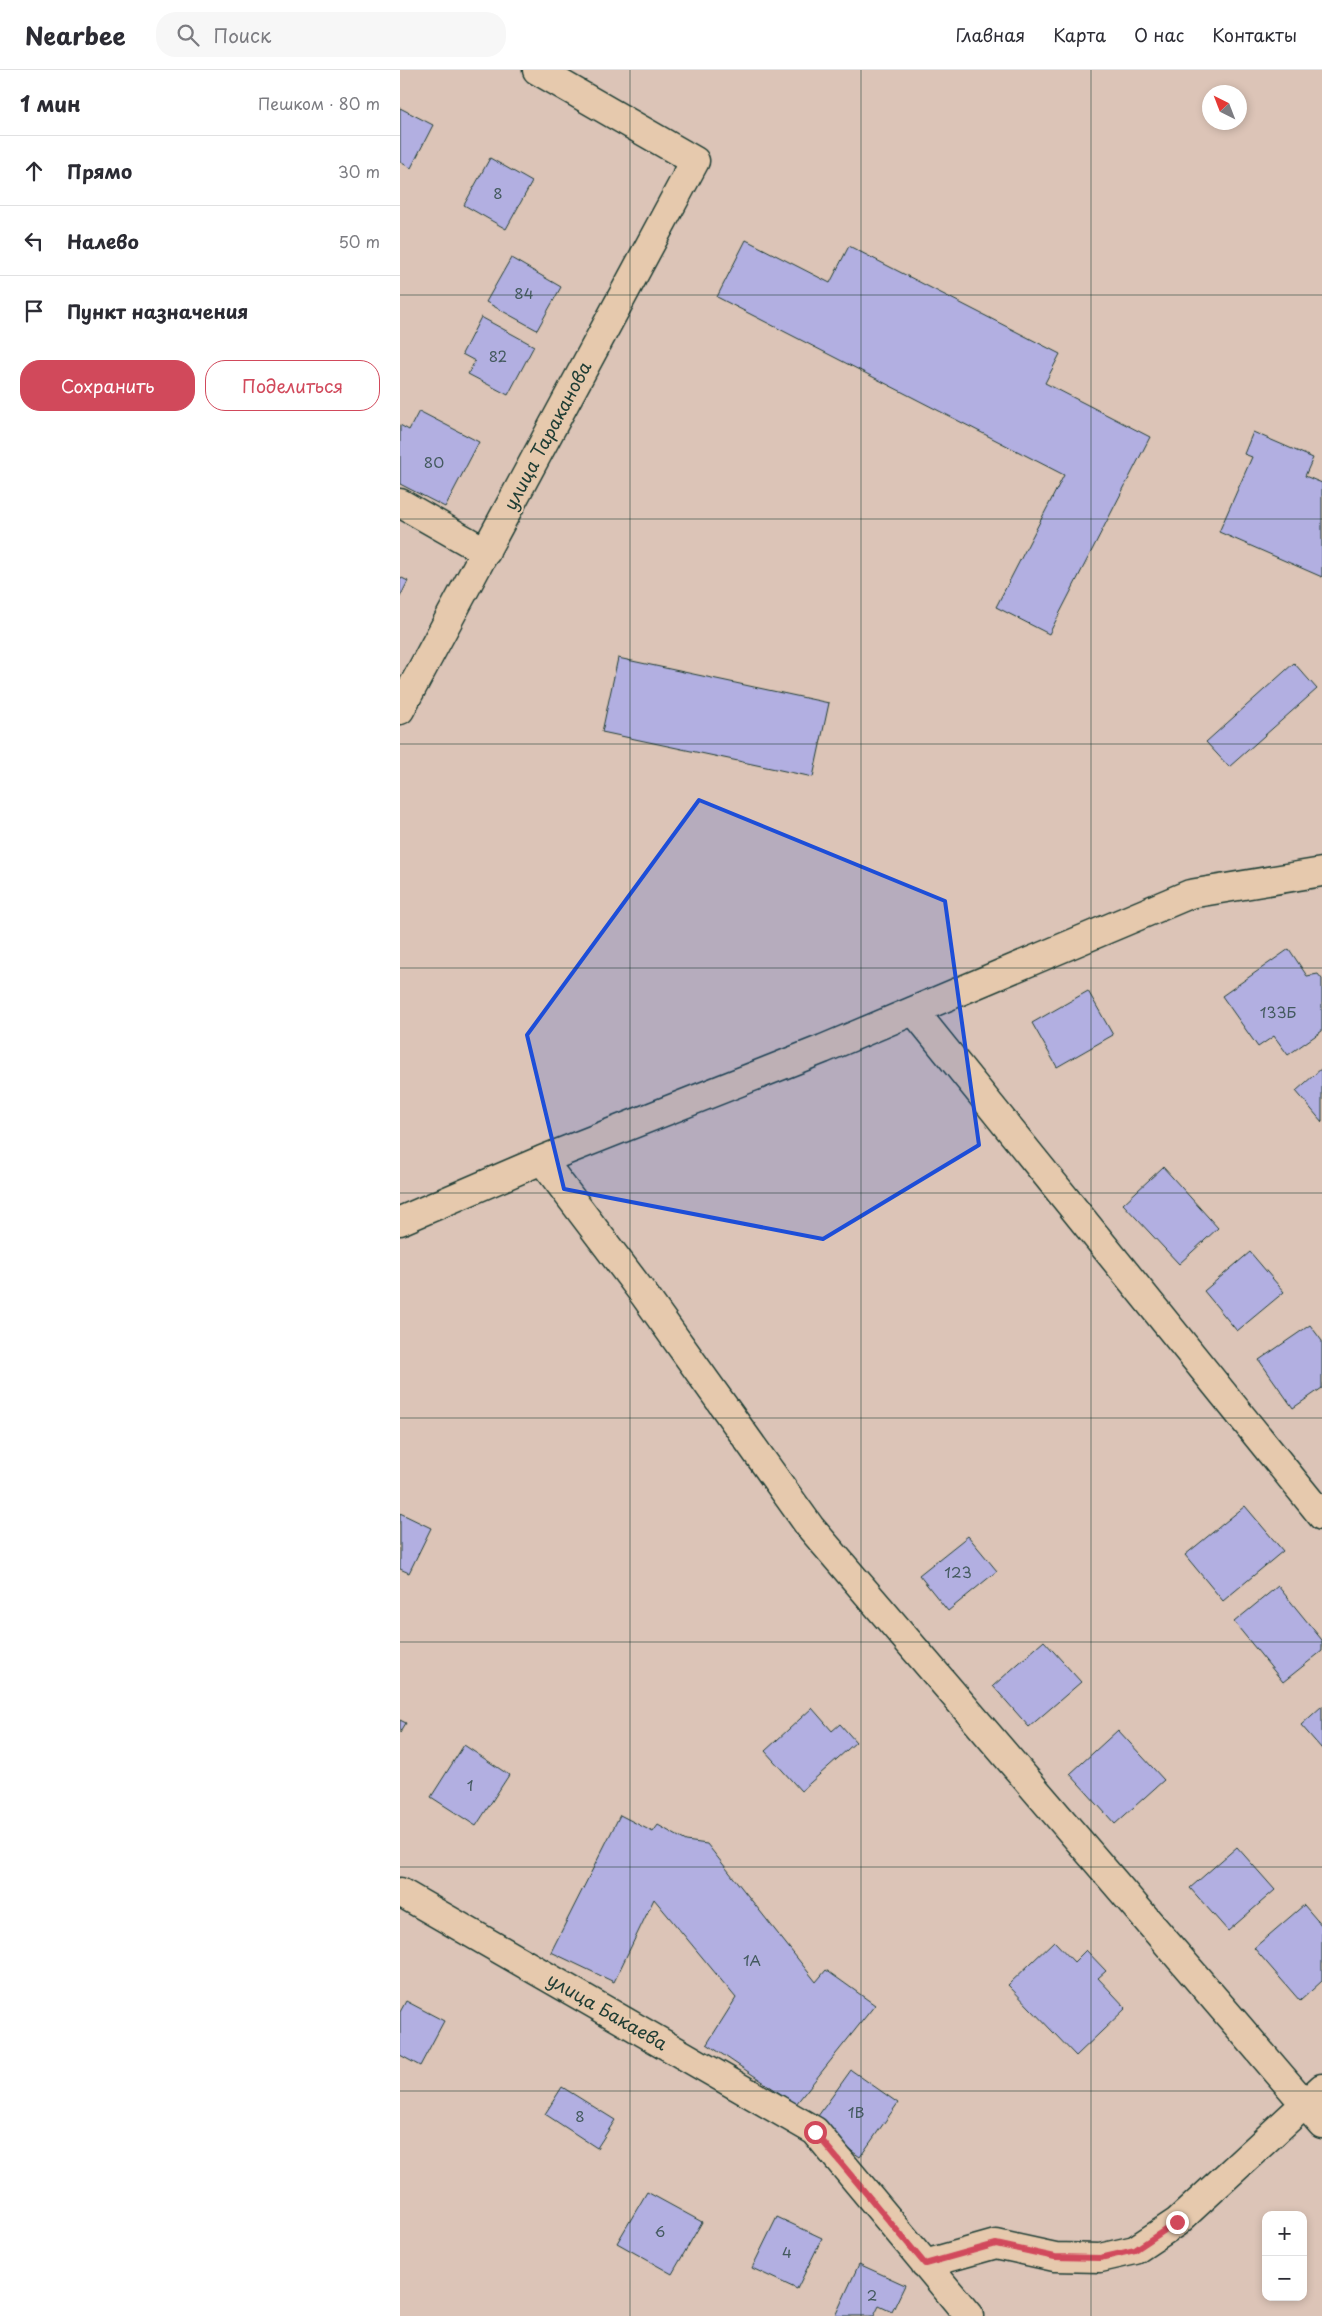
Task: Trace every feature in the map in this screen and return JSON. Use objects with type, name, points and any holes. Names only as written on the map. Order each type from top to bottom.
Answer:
[{"type":"street","name":"улица Тараканова","points":[[400,710],[695,161],[537,70]]},
{"type":"street","points":[[400,503],[486,552]]},
{"type":"street","points":[[400,1221],[542,1160],[823,1049],[1190,894],[1322,872]]},
{"type":"street","points":[[914,1011],[1322,1516]]},
{"type":"street","points":[[542,1160],[645,1296],[810,1527],[1313,2096],[1322,2124]]},
{"type":"street","name":"улица Бакаева","points":[[400,1892],[815,2132],[925,2264]]},
{"type":"street","points":[[969,2316],[925,2264],[996,2244],[1055,2257],[1100,2258],[1135,2250],[1177,2222],[1313,2096]]},
{"type":"highlighted area","points":[[699,800],[945,901],[979,1145],[823,1239],[564,1189],[527,1035]]},
{"type":"building","points":[[400,108],[433,125],[411,168],[400,162]]},
{"type":"building","points":[[490,158],[532,182],[506,229],[464,205]]},
{"type":"building","points":[[746,240],[830,283],[849,246],[1060,354],[1045,383],[1150,437],[1049,634],[996,607],[1064,475],[717,297]]},
{"type":"building","points":[[511,258],[561,287],[537,330],[486,302]]},
{"type":"building","points":[[481,317],[534,346],[508,395],[468,374],[475,361],[462,354]]},
{"type":"building","points":[[419,411],[479,442],[445,507],[400,484],[400,425],[409,430]]},
{"type":"building","points":[[1253,432],[1313,458],[1305,476],[1322,483],[1322,577],[1219,532],[1252,457],[1244,454]]},
{"type":"building","points":[[400,577],[408,581],[400,597]]},
{"type":"building","points":[[618,658],[829,703],[813,777],[602,732]]},
{"type":"building","points":[[1294,663],[1317,689],[1229,767],[1206,742]]},
{"type":"building","points":[[1289,949],[1307,976],[1318,974],[1322,979],[1322,1031],[1288,1055],[1274,1036],[1258,1047],[1222,996]]},
{"type":"building","points":[[1088,991],[1113,1035],[1057,1067],[1032,1023]]},
{"type":"building","points":[[1322,1068],[1322,1122],[1296,1091]]},
{"type":"building","points":[[1163,1167],[1218,1228],[1179,1264],[1123,1204]]},
{"type":"building","points":[[1250,1252],[1284,1292],[1237,1331],[1204,1291]]},
{"type":"building","points":[[1310,1325],[1322,1341],[1322,1388],[1293,1408],[1259,1360]]},
{"type":"building","points":[[1245,1506],[1283,1551],[1223,1601],[1185,1555]]},
{"type":"building","points":[[400,1513],[431,1528],[409,1573],[400,1569]]},
{"type":"building","points":[[968,1536],[997,1571],[948,1611],[919,1575]]},
{"type":"building","points":[[1278,1586],[1322,1640],[1322,1651],[1283,1682],[1234,1622]]},
{"type":"building","points":[[1044,1641],[1081,1682],[1029,1727],[993,1686]]},
{"type":"building","points":[[1322,1706],[1322,1749],[1301,1725]]},
{"type":"building","points":[[812,1708],[832,1731],[840,1724],[856,1742],[801,1791],[765,1751]]},
{"type":"building","points":[[400,1720],[406,1723],[400,1733]]},
{"type":"building","points":[[1118,1730],[1164,1780],[1115,1824],[1070,1774]]},
{"type":"building","points":[[464,1745],[509,1775],[476,1826],[431,1797]]},
{"type":"building","points":[[620,1815],[653,1832],[658,1825],[686,1841],[707,1844],[816,1982],[826,1970],[875,2005],[796,2104],[707,2044],[736,1998],[654,1899],[614,1982],[551,1952]]},
{"type":"building","points":[[1237,1847],[1275,1890],[1228,1931],[1190,1888]]},
{"type":"building","points":[[1304,1905],[1322,1926],[1322,1981],[1300,2001],[1254,1948]]},
{"type":"building","points":[[1054,1941],[1074,1962],[1086,1950],[1106,1971],[1098,1978],[1126,2008],[1076,2056],[1008,1985]]},
{"type":"building","points":[[406,2001],[444,2021],[420,2066],[400,2055],[400,2012]]},
{"type":"building","points":[[851,2070],[898,2103],[860,2157],[813,2123]]},
{"type":"building","points":[[562,2087],[615,2120],[597,2148],[545,2114]]},
{"type":"building","points":[[647,2192],[702,2222],[672,2274],[617,2243]]},
{"type":"building","points":[[777,2217],[822,2238],[797,2289],[752,2268]]},
{"type":"building","points":[[859,2264],[905,2285],[892,2312],[879,2306],[874,2316],[835,2316]]},
{"type":"route","points":[[815,2132],[925,2264],[996,2244],[1055,2257],[1100,2258],[1135,2250],[1177,2222]]}]
